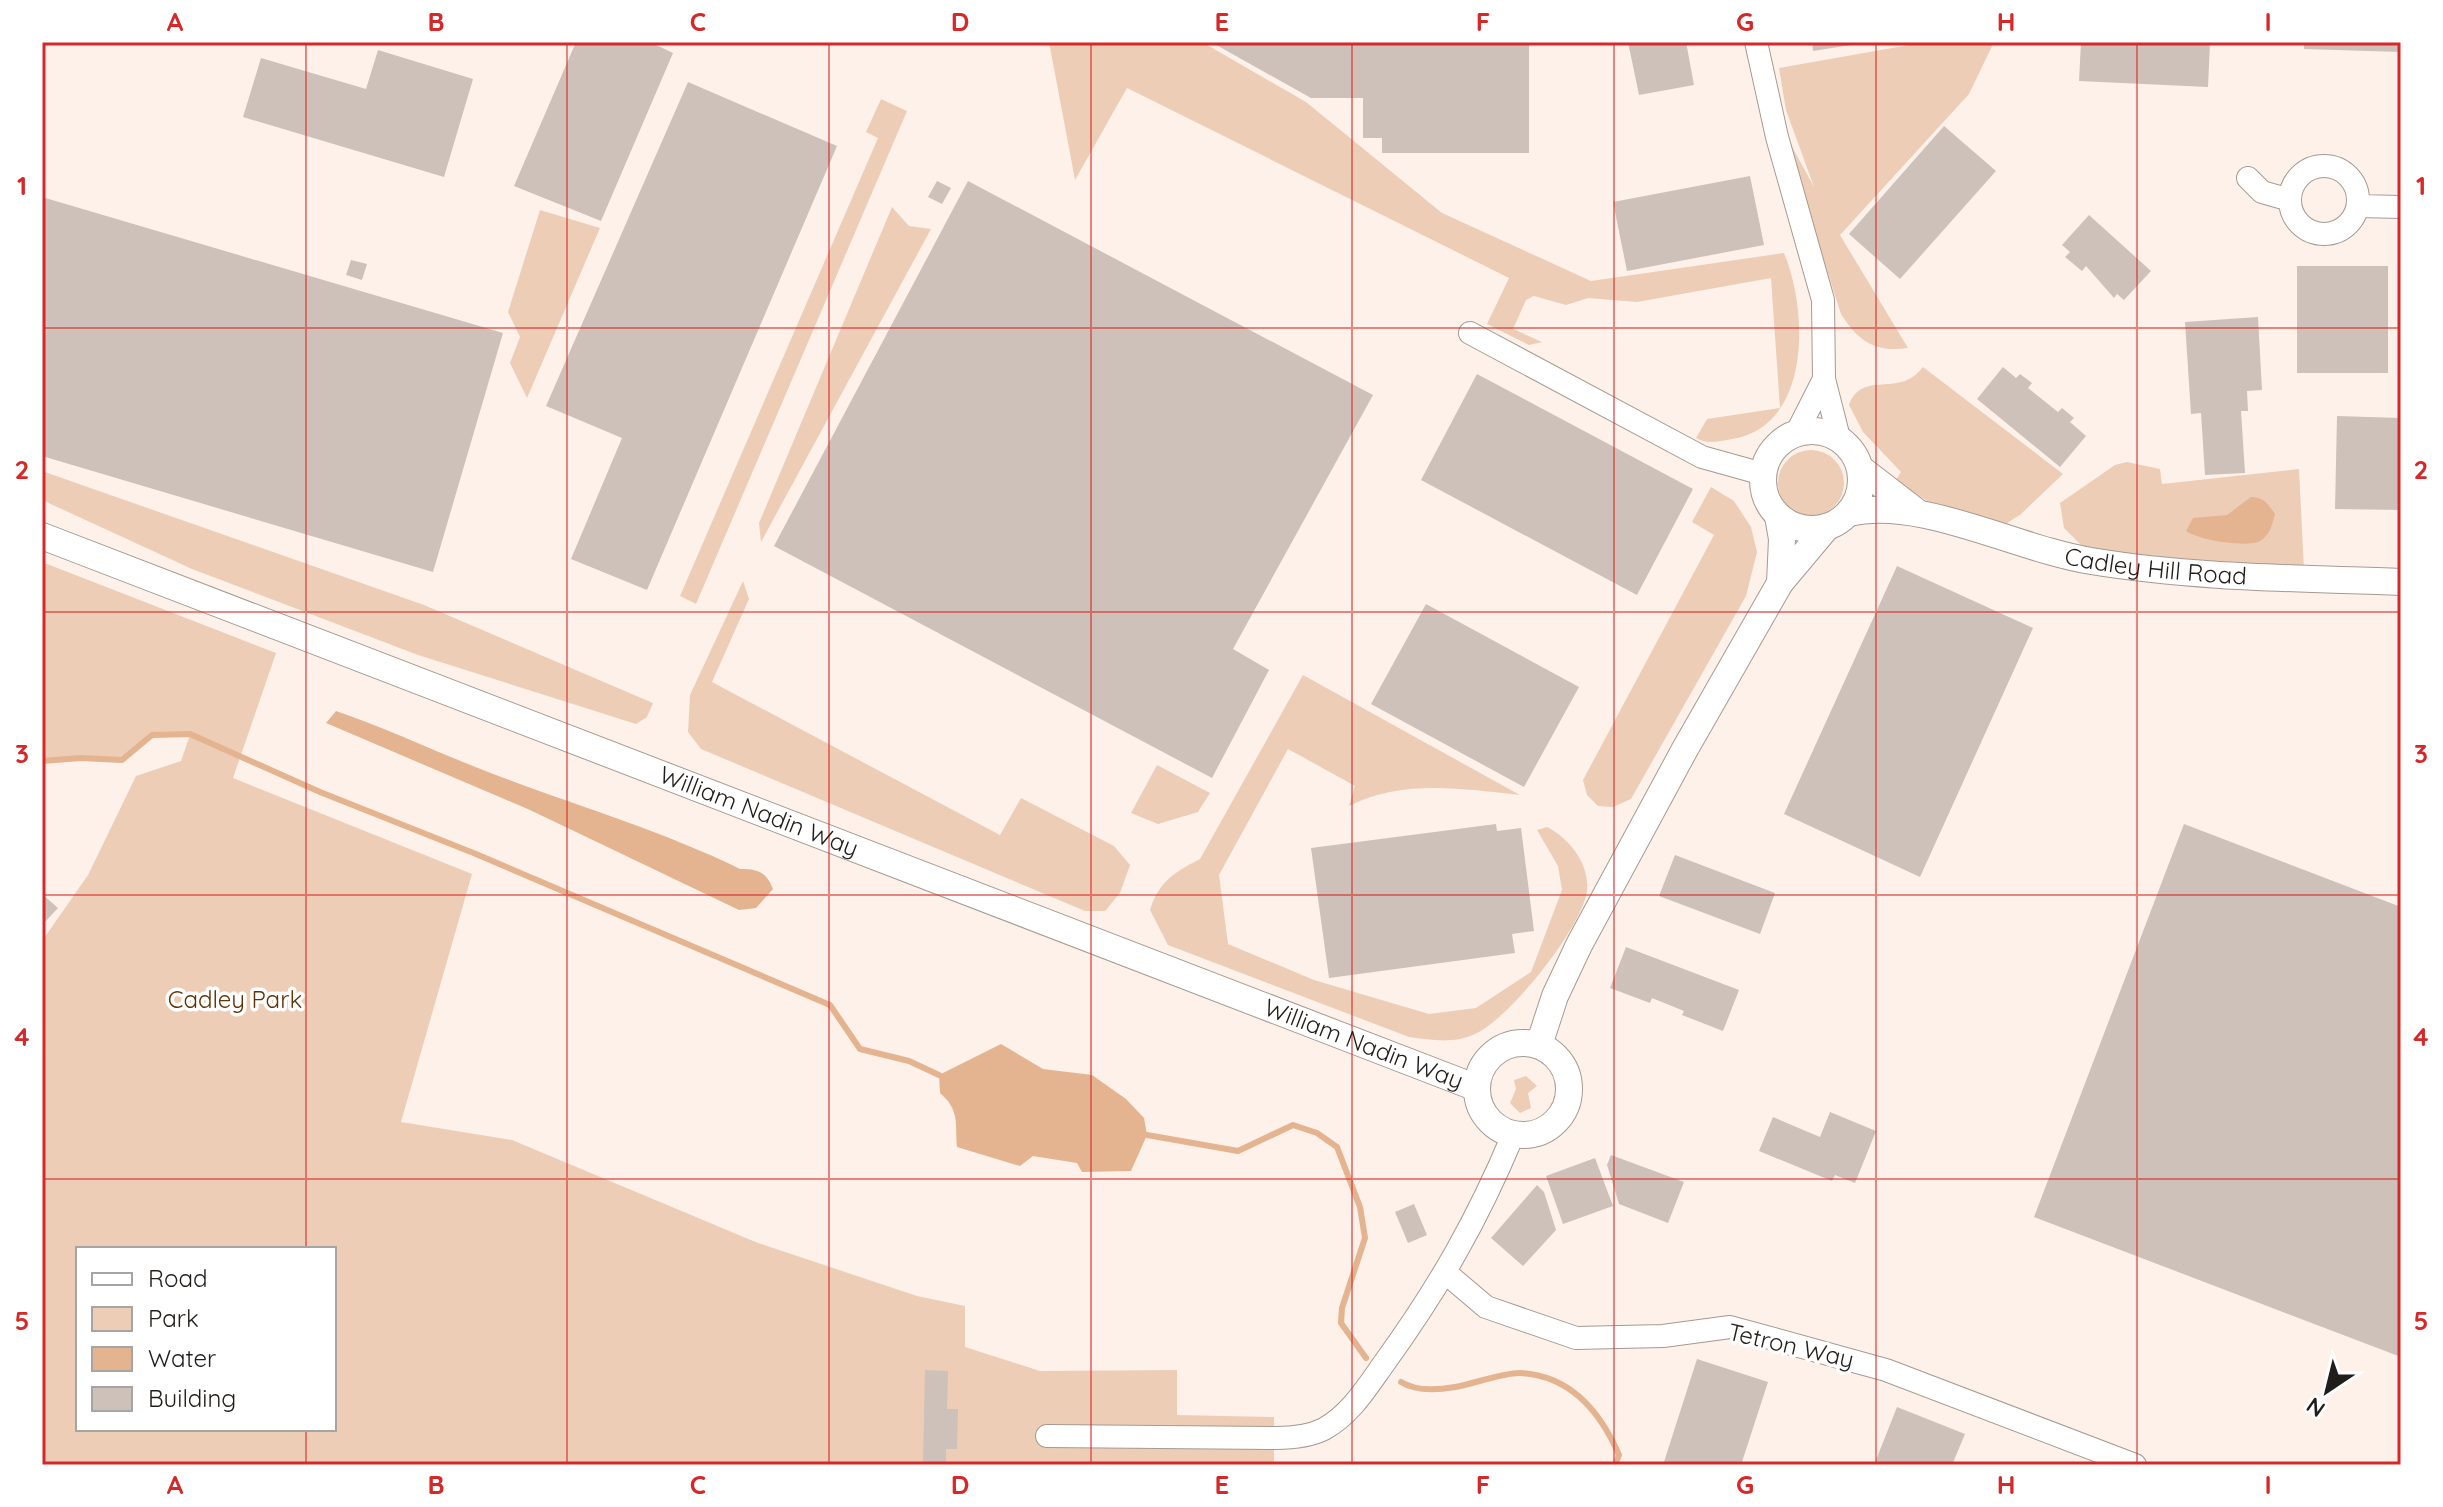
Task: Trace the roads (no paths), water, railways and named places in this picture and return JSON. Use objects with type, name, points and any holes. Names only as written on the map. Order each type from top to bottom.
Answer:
[{"type":"main road","points":[[1539,1045],[1555,996],[1579,945],[1780,583],[1838,520],[1859,495],[1860,468],[1853,451],[1839,438],[1814,429],[1797,432],[1782,440],[1770,452],[1763,474],[1767,502],[1778,516],[1803,528],[1838,520]]},
{"type":"main road","name":"Cadley Hill Road","points":[[1860,468],[1917,512]]},
{"type":"main road","name":"Cadley Hill Road","points":[[1838,520],[1873,507],[1917,512],[2035,549],[2090,561],[2230,577],[2401,582]]},
{"type":"main road","points":[[1778,516],[1782,539],[1780,583]]},
{"type":"main road","name":"William Nadin Way","points":[[42,536],[1477,1088]]},
{"type":"main road","points":[[1520,1042],[1539,1045],[1564,1069],[1569,1098],[1558,1119],[1544,1131],[1529,1136],[1513,1135],[1498,1129],[1487,1118],[1477,1088],[1481,1072],[1497,1049],[1520,1042]]},
{"type":"street","points":[[1756,42],[1777,137],[1823,300],[1824,379],[1839,438]]},
{"type":"street","points":[[2328,166],[2350,177],[2357,191],[2358,206],[2343,229],[2331,234],[2315,234],[2303,227],[2292,213],[2290,200],[2293,185],[2303,173],[2328,166]]},
{"type":"street","points":[[2248,178],[2262,192],[2290,200]]},
{"type":"street","points":[[2358,206],[2401,207]]},
{"type":"street","points":[[1470,333],[1702,457],[1763,474]]},
{"type":"street","points":[[1797,432],[1824,379]]},
{"type":"street","points":[[1047,1436],[1276,1438],[1323,1430],[1352,1407],[1446,1273],[1482,1209],[1513,1135]]},
{"type":"street","name":"Tetron Way","points":[[1446,1273],[1486,1307],[1576,1338],[1663,1336],[1730,1327],[1886,1370],[2135,1465]]},
{"type":"water","points":[[2251,497],[2268,504],[2275,514],[2272,526],[2260,541],[2245,544],[2223,542],[2186,531],[2193,518],[2227,515]]},
{"type":"water","points":[[336,711],[465,763],[676,841],[740,869],[757,871],[768,879],[773,889],[756,908],[739,910],[530,810],[326,723]]},
{"type":"water","points":[[1001,1044],[1043,1069],[1092,1075],[1126,1099],[1144,1118],[1147,1135],[1131,1171],[1082,1172],[1077,1163],[1033,1156],[1020,1166],[957,1147],[955,1118],[951,1105],[940,1093],[939,1075]]},
{"type":"waterway","points":[[42,761],[81,758],[122,760],[152,735],[190,734],[320,792],[476,854],[830,1005],[860,1049],[909,1061],[939,1075]]},
{"type":"waterway","points":[[1147,1135],[1238,1151],[1293,1125],[1317,1133],[1337,1147],[1360,1207],[1365,1238],[1342,1308],[1341,1323],[1366,1358]]},
{"type":"waterway","points":[[1401,1382],[1421,1389],[1442,1389],[1521,1373],[1555,1381],[1570,1389],[1594,1411],[1619,1455],[1615,1465]]},
{"type":"park label","name":"Cadley Park","points":[[235,1000]]}]
